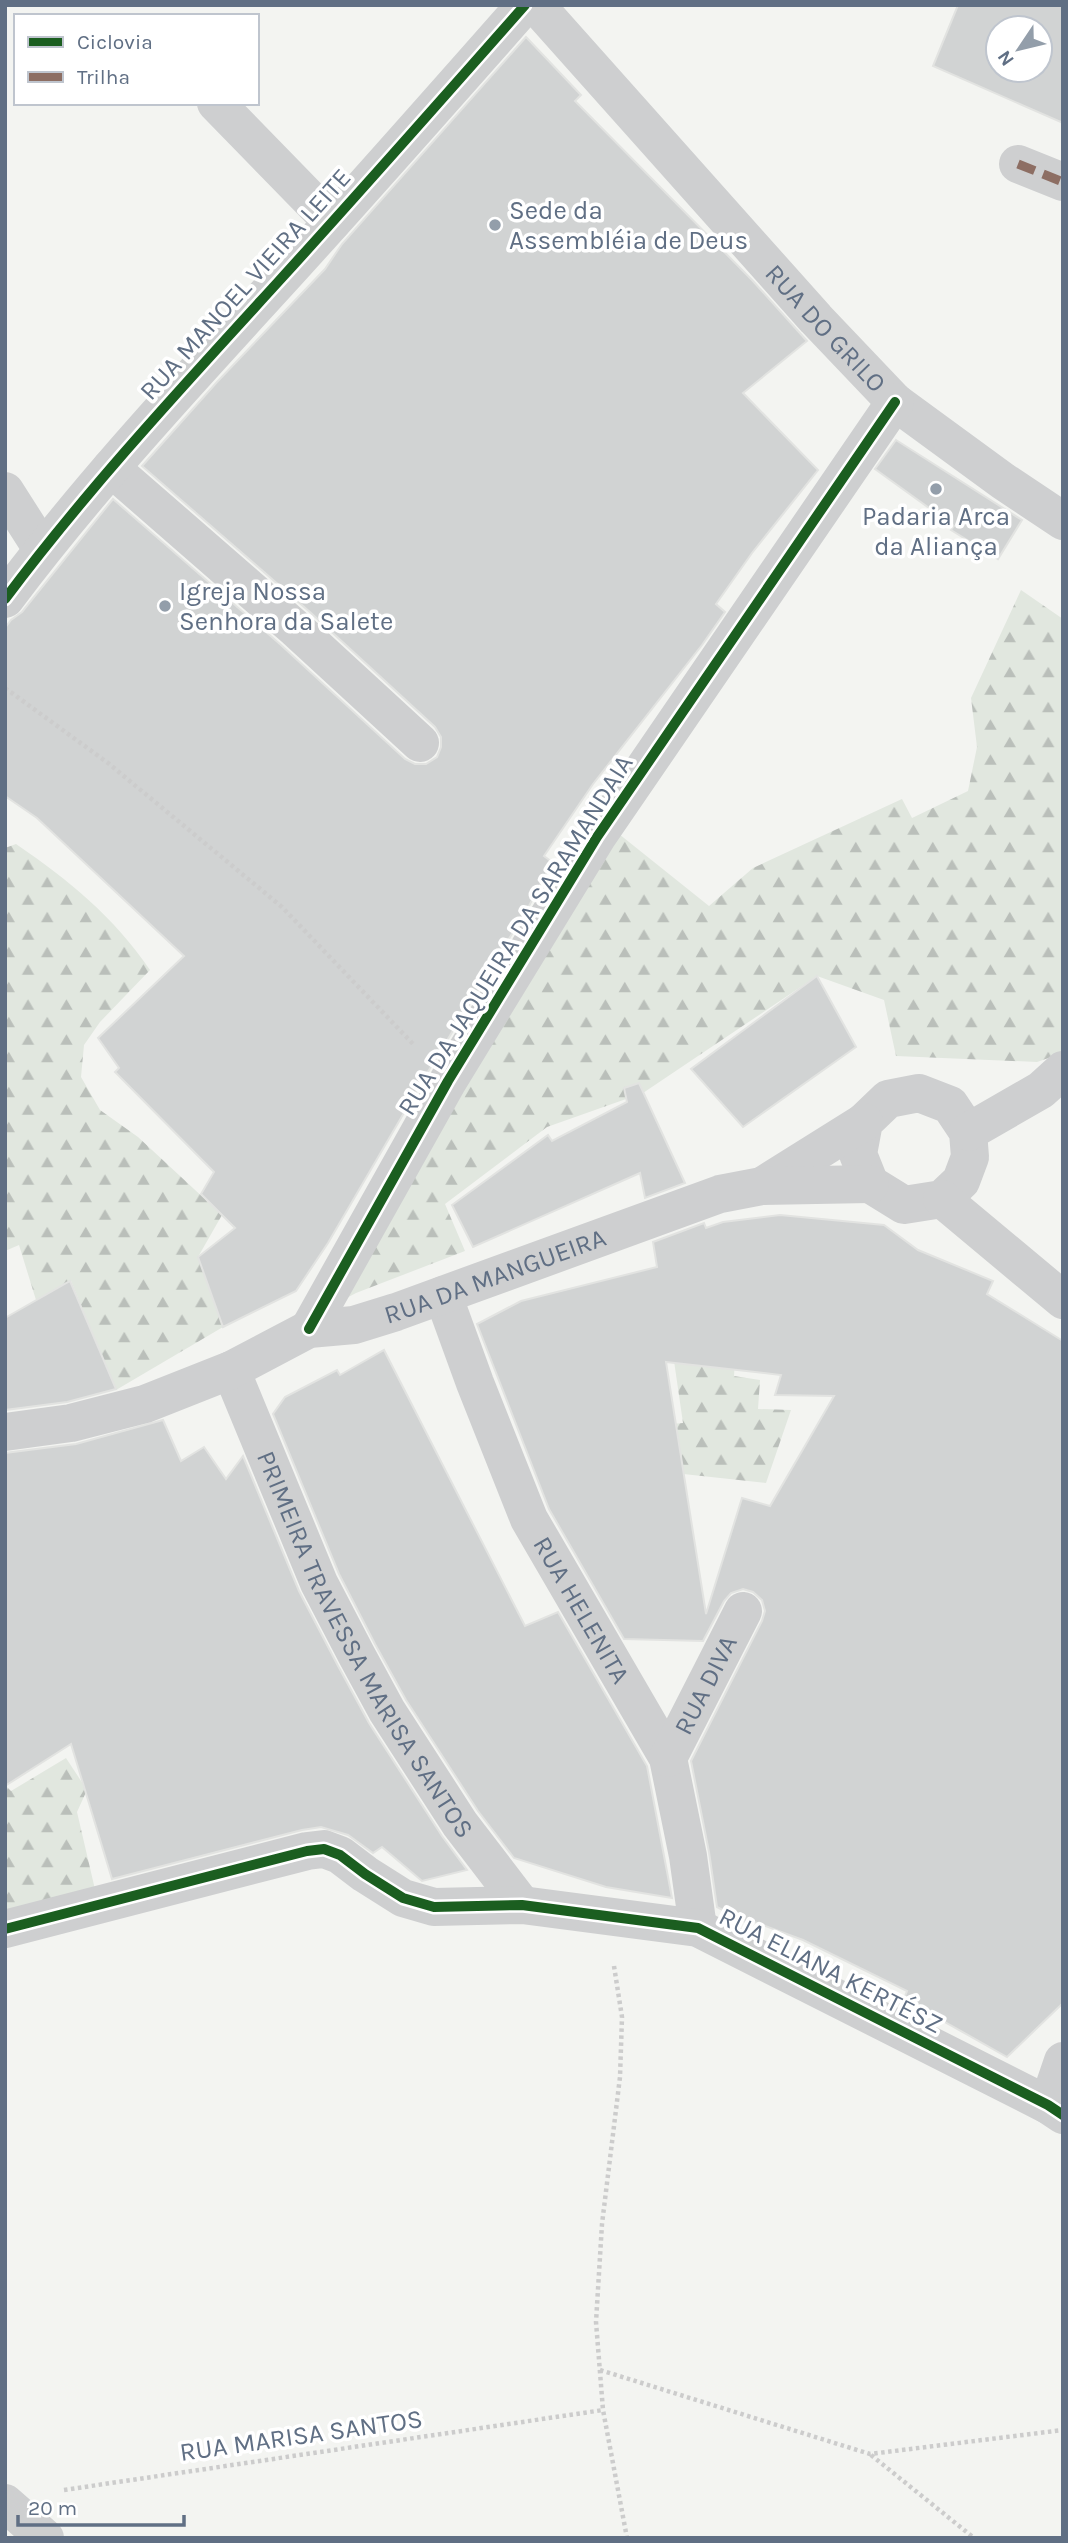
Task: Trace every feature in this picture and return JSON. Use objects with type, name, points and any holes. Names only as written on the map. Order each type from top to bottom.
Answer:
[{"type":"street","name":"RUA MANOEL VIEIRA LEITE","points":[[5,599],[42,549],[134,440],[525,5]]},
{"type":"street","name":"RUA DO GRILO","points":[[536,5],[816,319],[895,402],[1063,521]]},
{"type":"street","points":[[218,105],[332,222]]},
{"type":"street","points":[[1018,164],[1063,182]]},
{"type":"street","name":"RUA DA JAQUEIRA DA SARAMANDAIA","points":[[309,1329],[448,1081],[597,837],[895,402]]},
{"type":"street","points":[[111,468],[286,620],[420,743]]},
{"type":"street","points":[[5,491],[42,549]]},
{"type":"street","points":[[968,1132],[1056,1088]]},
{"type":"street","points":[[919,1093],[950,1105],[968,1132],[970,1157],[961,1181],[942,1199],[904,1205],[870,1184],[858,1154],[864,1122],[888,1099],[919,1093]]},
{"type":"street","name":"RUA DA MANGUEIRA","points":[[762,1186],[864,1122]]},
{"type":"street","name":"RUA DA MANGUEIRA","points":[[231,1370],[309,1329],[354,1325],[720,1194],[762,1186],[870,1184]]},
{"type":"street","points":[[942,1199],[1063,1300]]},
{"type":"street","name":"RUA HELENITA","points":[[443,1295],[529,1519],[667,1758],[688,1856],[698,1928]]},
{"type":"street","points":[[5,1432],[71,1423],[145,1404],[231,1370]]},
{"type":"street","name":"PRIMEIRA TRAVESSA MARISA SANTOS","points":[[231,1370],[319,1583],[387,1711],[460,1824],[522,1905]]},
{"type":"street","name":"RUA DIVA","points":[[667,1758],[743,1611]]},
{"type":"street","name":"RUA ELIANA KERTÉSZ","points":[[5,1929],[306,1851],[324,1849],[340,1855],[403,1898],[434,1907],[522,1905],[698,1928],[1055,2110]]},
{"type":"street","points":[[1055,2110],[1063,2061]]},
{"type":"street","points":[[5,2503],[45,2538]]},
{"type":"path","points":[[5,688],[108,763],[282,907],[448,1081]]},
{"type":"path","points":[[606,1916],[622,2017],[620,2077],[602,2224],[596,2322],[603,2410],[627,2538]]},
{"type":"path","points":[[600,2370],[870,2454],[974,2538]]},
{"type":"path","points":[[870,2454],[1063,2430]]},
{"type":"green space","points":[[1021,590],[1063,619],[1063,1053],[1037,1062],[896,1056],[884,1000],[817,976],[643,1093],[547,1127],[445,1204],[465,1251],[356,1293],[328,1308],[619,834],[709,906],[753,868],[902,799],[912,818],[968,791],[977,747],[971,698]]},
{"type":"green space","points":[[16,844],[55,872],[106,916],[150,970],[100,1022],[84,1045],[81,1077],[100,1110],[138,1137],[222,1215],[198,1257],[223,1327],[116,1390],[71,1281],[36,1300],[19,1245],[5,1251],[5,848]]},
{"type":"green space","points":[[735,1359],[734,1376],[760,1380],[758,1409],[791,1410],[766,1483],[628,1468],[622,1428],[683,1423],[674,1361]]},
{"type":"green space","points":[[66,1758],[87,1790],[77,1812],[97,1898],[5,1922],[5,1785],[11,1791]]},
{"type":"building","points":[[958,5],[1063,5],[1063,123],[933,66]]},
{"type":"building","points":[[526,37],[581,95],[575,101],[752,280],[807,341],[743,393],[818,470],[752,553],[716,604],[725,612],[702,645],[593,784],[544,856],[552,862],[529,906],[328,1243],[296,1291],[223,1327],[198,1257],[235,1228],[201,1194],[214,1172],[115,1072],[119,1068],[98,1038],[184,956],[37,818],[5,796],[5,628],[22,612],[113,499],[281,645],[405,759],[415,764],[426,764],[437,757],[441,737],[435,727],[311,613],[142,466],[217,382],[325,269],[342,244]]},
{"type":"building","points":[[896,440],[1022,520],[998,559],[951,530],[954,526],[875,469]]},
{"type":"building","points":[[817,976],[856,1047],[743,1127],[691,1069]]},
{"type":"building","points":[[639,1083],[685,1183],[645,1198],[640,1173],[473,1247],[452,1205],[548,1135],[552,1141],[627,1102],[624,1088]]},
{"type":"building","points":[[780,1215],[884,1225],[918,1250],[993,1281],[987,1294],[1063,1341],[1063,2003],[1007,2057],[904,1999],[907,1991],[803,1940],[752,1921],[751,1925],[717,1907],[691,1761],[762,1621],[765,1611],[762,1600],[753,1592],[743,1589],[731,1593],[703,1641],[624,1639],[549,1509],[477,1324],[521,1301],[657,1267],[653,1242],[704,1223],[706,1228],[723,1222]],"holes":[[[666,1362],[781,1375],[775,1395],[834,1396],[770,1506],[742,1498],[706,1614]]]},
{"type":"building","points":[[70,1281],[116,1389],[67,1402],[5,1410],[5,1318]]},
{"type":"building","points":[[384,1350],[525,1626],[558,1612],[647,1766],[672,1898],[606,1887],[514,1858],[478,1811],[406,1700],[375,1644],[339,1574],[273,1414],[285,1397],[337,1370],[340,1375]]},
{"type":"building","points":[[163,1420],[181,1461],[204,1447],[226,1479],[243,1456],[299,1591],[337,1664],[369,1723],[467,1870],[422,1881],[382,1847],[373,1853],[348,1835],[321,1827],[112,1879],[71,1744],[5,1786],[5,1453],[76,1444]]},
{"type":"marked path","points":[[1018,164],[1063,182]]},
{"type":"cycle path","points":[[5,599],[138,437],[525,5]]},
{"type":"cycle path","points":[[309,1329],[448,1081],[597,837],[895,402]]},
{"type":"cycle path","points":[[5,1929],[307,1851],[324,1849],[340,1855],[403,1898],[434,1907],[522,1905],[698,1928],[1063,2115]]},
{"type":"place","name":"Sede da Assembléia de Deus","points":[[495,225]]},
{"type":"place","name":"Padaria Arca da Aliança","points":[[936,489]]},
{"type":"place","name":"Igreja Nossa Senhora da Salete","points":[[165,606]]}]
